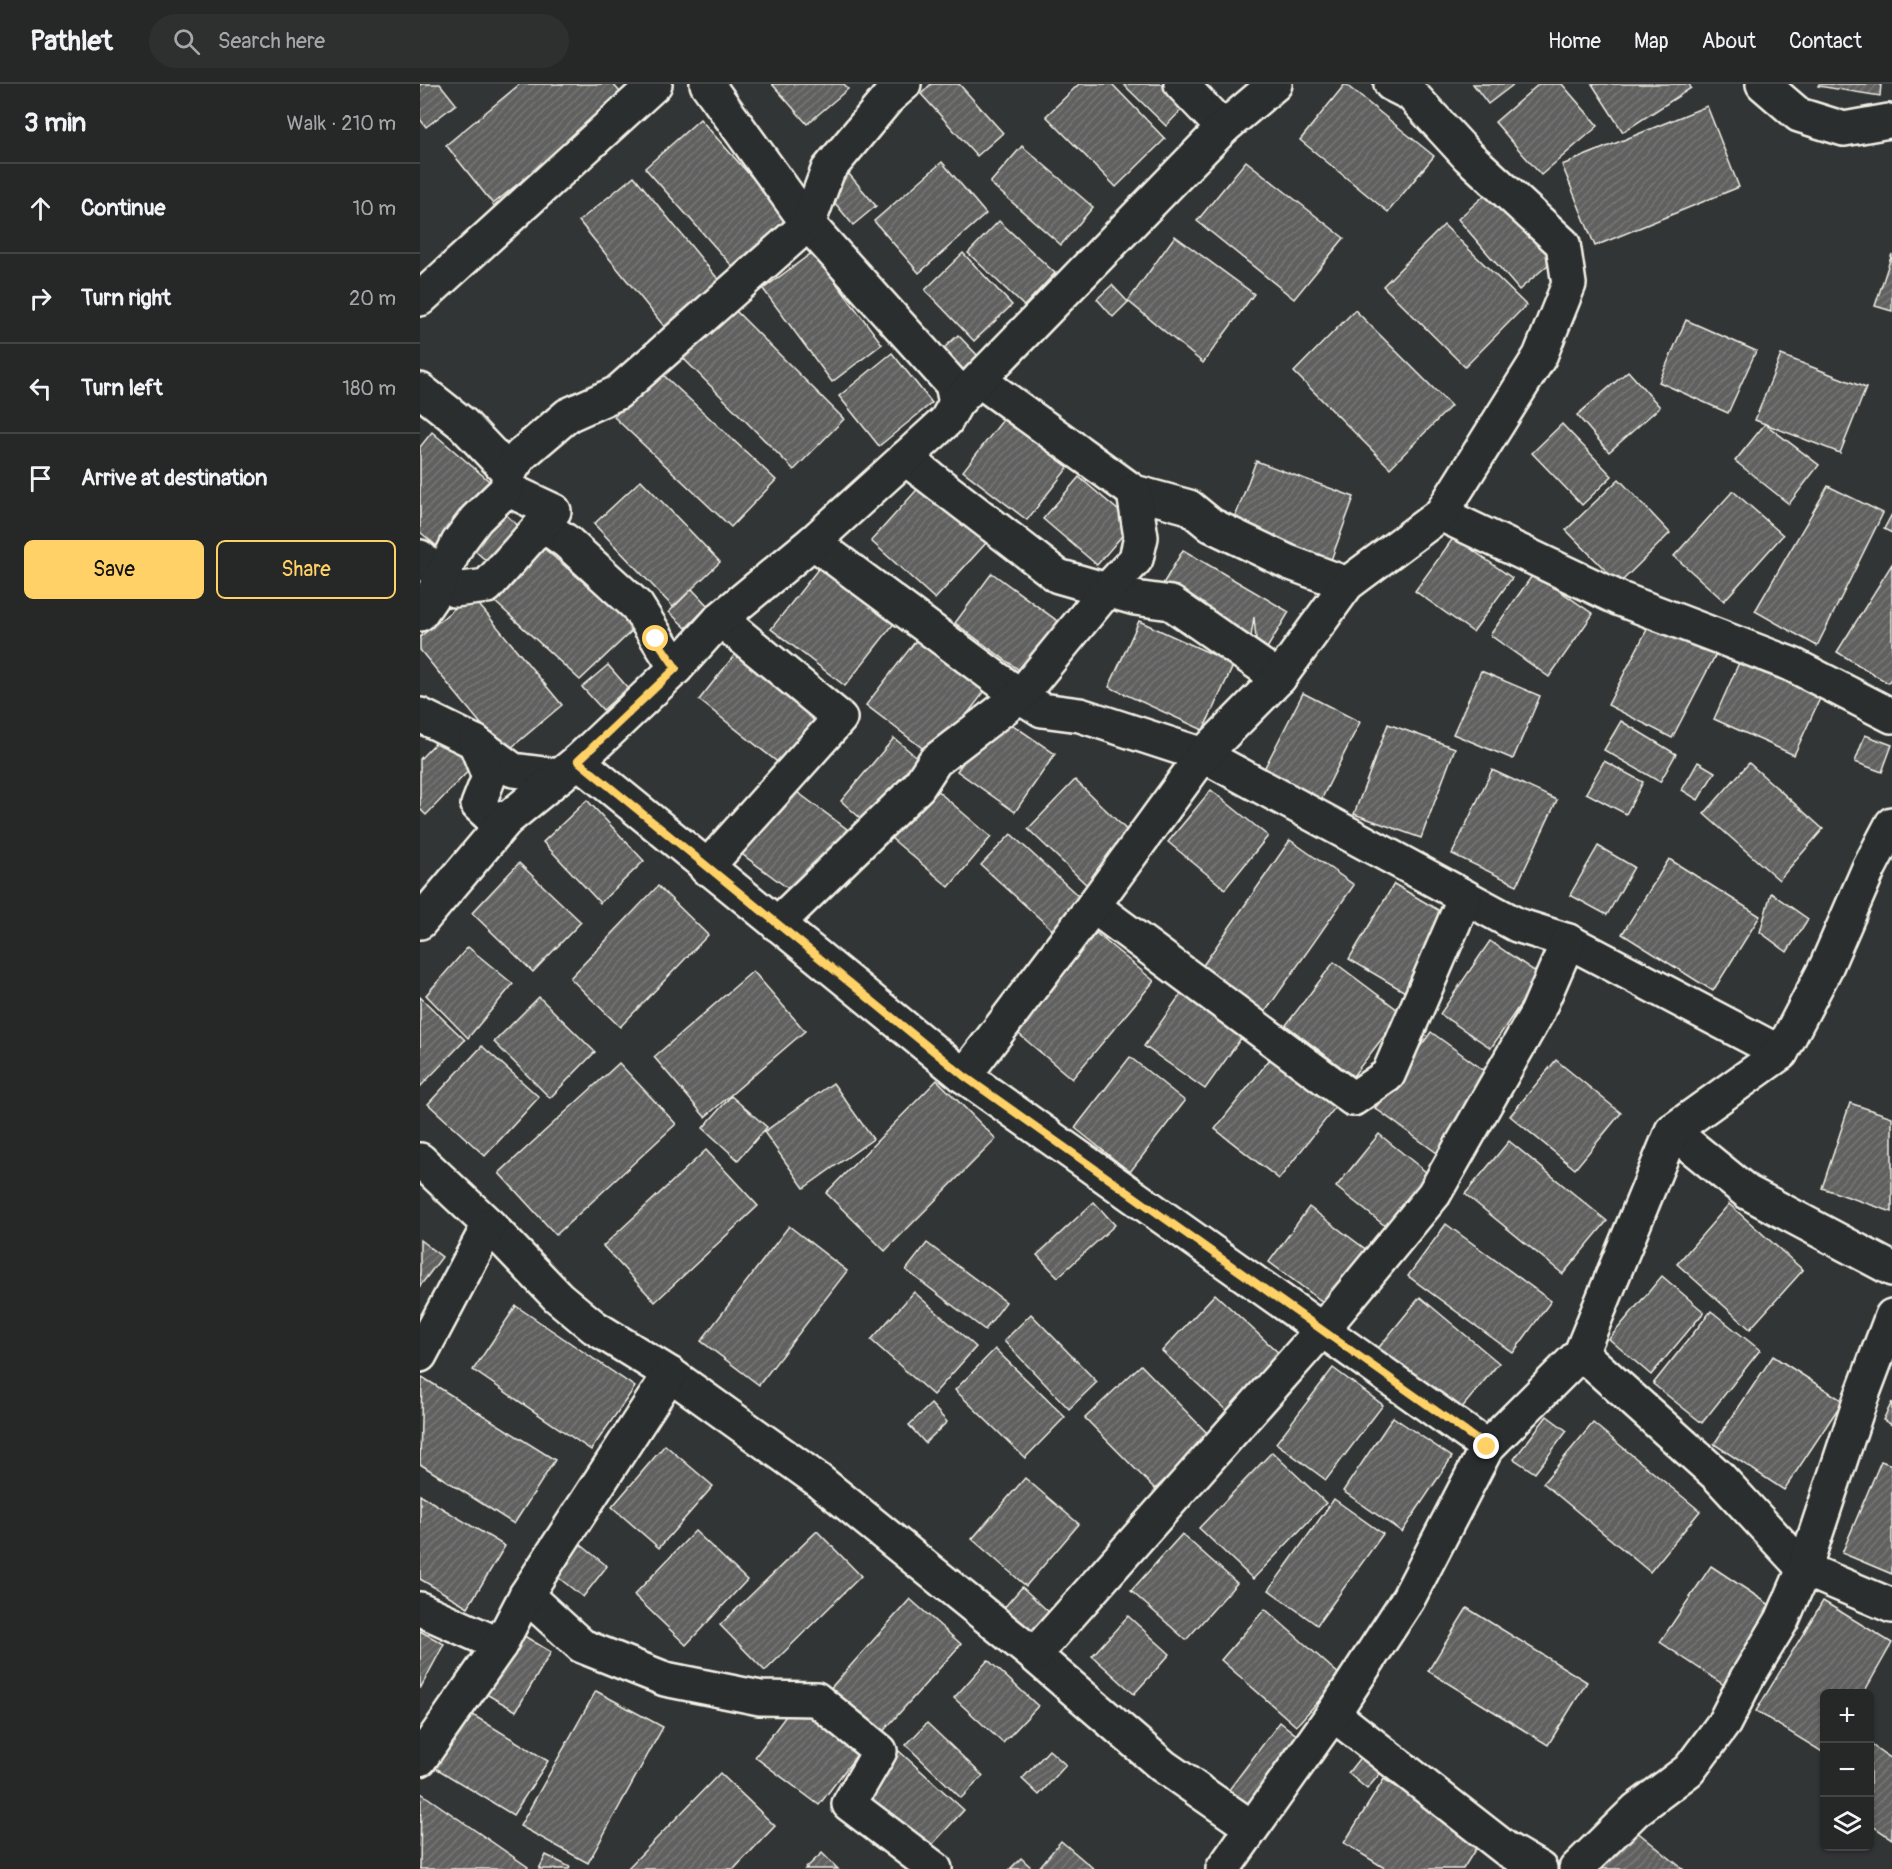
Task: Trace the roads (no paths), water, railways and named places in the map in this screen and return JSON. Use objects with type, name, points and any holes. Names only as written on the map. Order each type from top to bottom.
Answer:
[{"type":"street","points":[[420,299],[655,84]]},
{"type":"street","points":[[706,84],[808,224],[952,384],[956,403]]},
{"type":"street","points":[[430,567],[458,543],[508,481],[521,455],[568,415],[616,393],[808,224],[828,170],[888,98],[904,84]]},
{"type":"street","points":[[1181,84],[1223,128]]},
{"type":"street","points":[[420,922],[506,820],[569,768],[676,668],[720,619],[813,542],[945,421],[956,403],[1223,128],[1275,84]]},
{"type":"street","points":[[964,1076],[1094,906],[1203,755],[1279,678],[1347,584],[1441,513],[1540,356],[1569,284],[1563,244],[1468,156],[1411,94],[1391,84]]},
{"type":"street","points":[[1763,84],[1800,115],[1844,129],[1891,117]]},
{"type":"street","points":[[979,380],[1134,492],[1189,507],[1211,525],[1288,562],[1347,584]]},
{"type":"street","points":[[420,390],[463,424],[508,481],[554,511],[487,586],[454,590],[430,567]]},
{"type":"street","points":[[905,458],[1058,576],[1106,591],[1171,603],[1279,678]]},
{"type":"street","points":[[777,924],[918,787],[935,761],[1020,696],[1106,591],[1136,559],[1141,537],[1134,492]]},
{"type":"street","points":[[1441,513],[1620,599],[1793,665],[1892,716]]},
{"type":"street","points":[[543,525],[567,542],[637,606],[676,668]]},
{"type":"street","points":[[813,542],[1042,710],[1080,715],[1203,755],[1517,925],[1568,941],[1781,1053]]},
{"type":"street","points":[[420,614],[432,598],[430,567]]},
{"type":"street","points":[[706,868],[840,718],[720,619]]},
{"type":"street","points":[[420,715],[475,742],[513,770],[569,768],[706,868],[964,1076],[1121,1185],[1321,1331],[1487,1447]]},
{"type":"street","points":[[475,742],[489,777],[478,805],[491,816],[506,820]]},
{"type":"street","points":[[1223,1869],[1333,1714],[1408,1599],[1487,1447],[1581,1353],[1672,1131],[1781,1053],[1826,967],[1869,868],[1892,824]]},
{"type":"street","points":[[1094,906],[1353,1099],[1388,1075],[1465,897]]},
{"type":"street","points":[[1034,1655],[1321,1331],[1434,1194],[1537,1013],[1568,941]]},
{"type":"street","points":[[1672,1131],[1747,1192],[1892,1269]]},
{"type":"street","points":[[420,1160],[489,1225],[558,1297],[594,1327],[670,1374],[818,1480],[1034,1655],[1163,1766],[1251,1827]]},
{"type":"street","points":[[420,1355],[489,1225]]},
{"type":"street","points":[[1576,1869],[1636,1810],[1689,1770],[1724,1723],[1782,1620],[1804,1569],[1861,1398],[1892,1316]]},
{"type":"street","points":[[1581,1353],[1718,1476],[1804,1569],[1892,1606]]},
{"type":"street","points":[[420,1759],[500,1645],[526,1596],[670,1374]]},
{"type":"street","points":[[526,1596],[582,1646],[665,1679],[760,1698],[816,1699],[880,1751],[849,1804],[935,1869]]},
{"type":"street","points":[[420,1609],[500,1645]]},
{"type":"street","points":[[1333,1714],[1506,1849],[1539,1869]]}]
